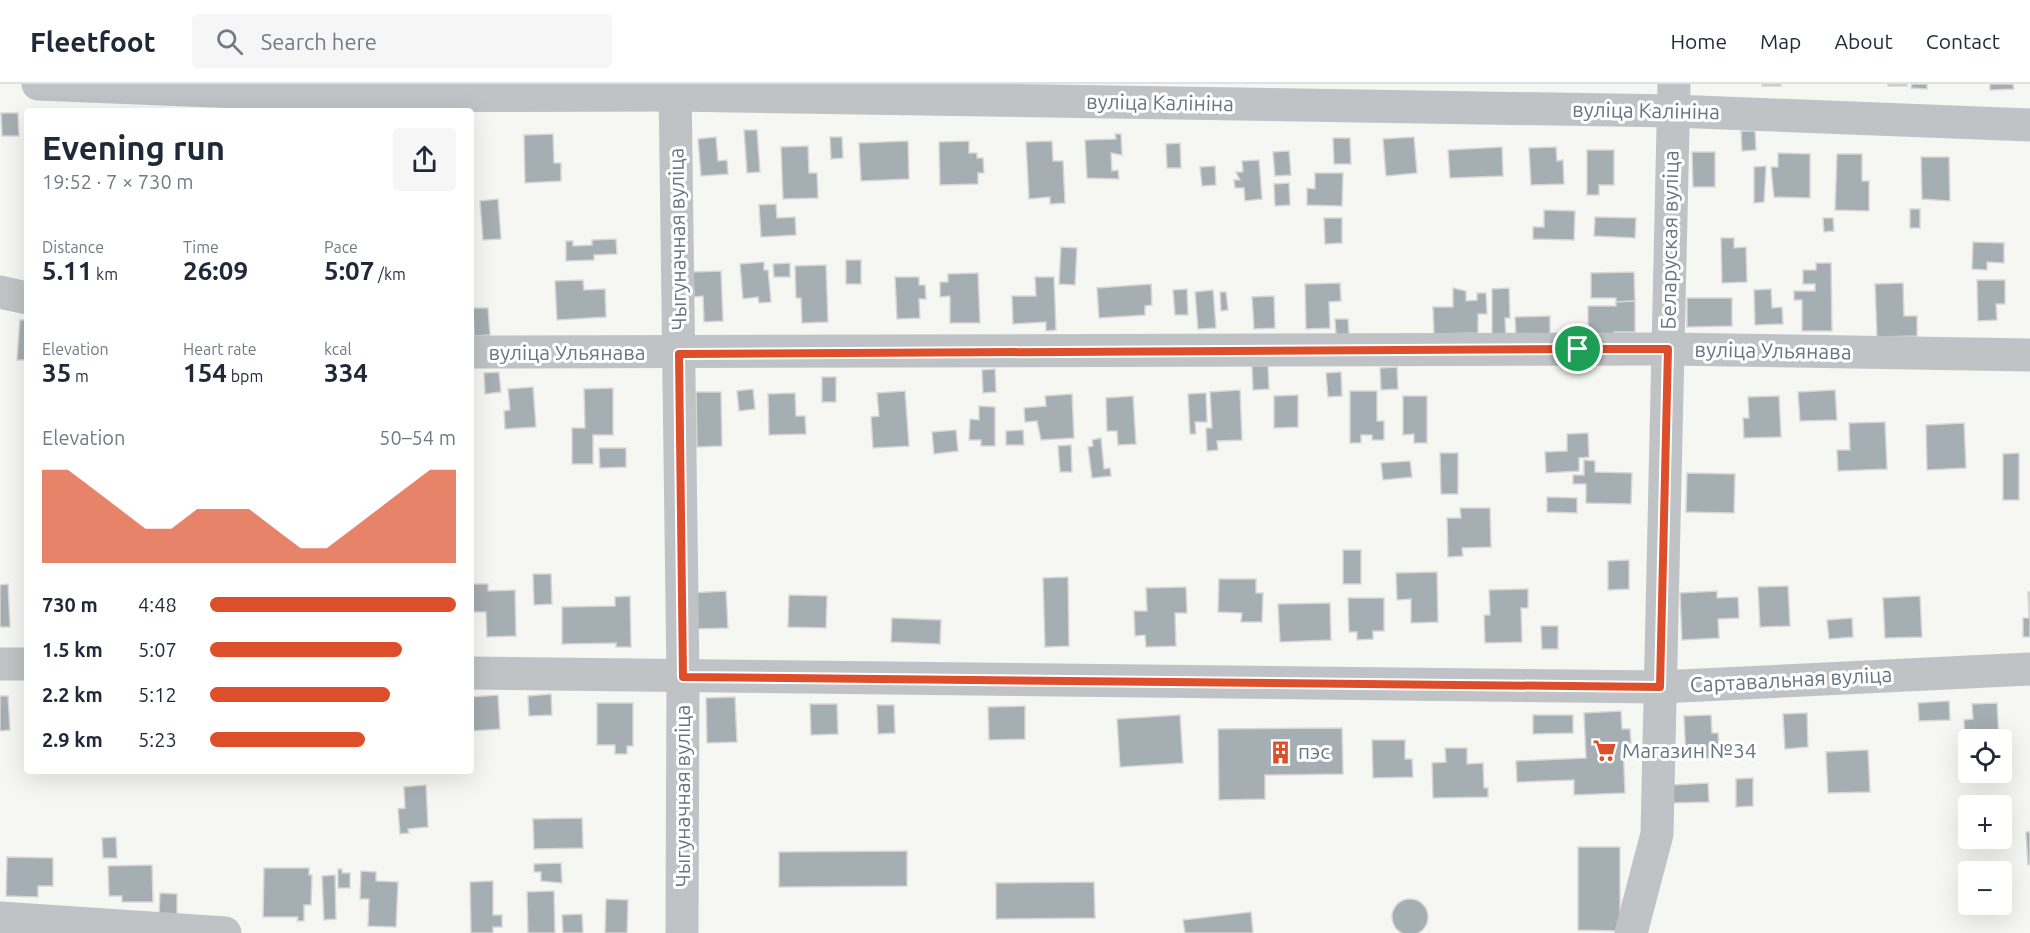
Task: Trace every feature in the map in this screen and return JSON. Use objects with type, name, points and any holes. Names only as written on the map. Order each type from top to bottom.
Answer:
[{"type":"street","name":"вуліца Калініна","points":[[38,84],[340,96],[675,90],[1674,98],[2030,125]]},
{"type":"street","name":"Чыгуначная вуліца","points":[[675,90],[683,677],[682,933]]},
{"type":"street","name":"Беларуская вуліца","points":[[1631,933],[1657,834],[1674,98]]},
{"type":"street","points":[[0,292],[24,297]]},
{"type":"street","name":"вуліца Ульянава","points":[[474,352],[679,354],[1668,349],[2030,355]]},
{"type":"street","points":[[0,664],[24,664]]},
{"type":"street","name":"Сартавальная вуліца","points":[[474,673],[1660,687],[2030,669]]},
{"type":"street","points":[[0,918],[225,933]]},
{"type":"building","points":[[1762,84],[1781,84],[1781,86],[1762,86]]},
{"type":"building","points":[[1888,84],[1907,84],[1907,86],[1888,86]]},
{"type":"building","points":[[1912,84],[1927,84],[1927,89],[1911,88]]},
{"type":"building","points":[[1990,84],[2013,84],[2014,89],[1990,90]]},
{"type":"building","points":[[1,113],[18,113],[19,136],[2,136]]},
{"type":"building","points":[[744,130],[757,130],[760,172],[747,173]]},
{"type":"building","points":[[1741,131],[1755,131],[1756,150],[1742,151]]},
{"type":"building","points":[[553,134],[554,163],[561,163],[561,181],[525,183],[524,135]]},
{"type":"building","points":[[1115,134],[1121,134],[1122,155],[1111,153],[1112,171],[1118,170],[1119,179],[1087,178],[1085,140],[1116,139]]},
{"type":"building","points":[[716,137],[718,161],[727,160],[728,174],[701,176],[698,139]]},
{"type":"building","points":[[830,137],[842,137],[843,158],[831,159]]},
{"type":"building","points":[[1414,137],[1417,173],[1386,176],[1383,139]]},
{"type":"building","points":[[1333,138],[1350,138],[1351,164],[1334,164]]},
{"type":"building","points":[[908,141],[909,179],[861,181],[859,143]]},
{"type":"building","points":[[969,141],[969,153],[977,153],[977,158],[983,158],[984,173],[978,173],[978,184],[940,185],[939,142]]},
{"type":"building","points":[[1052,141],[1053,161],[1063,161],[1065,203],[1050,204],[1050,197],[1029,199],[1026,142]]},
{"type":"building","points":[[1180,143],[1181,168],[1167,168],[1166,144]]},
{"type":"building","points":[[808,146],[809,173],[817,173],[818,198],[783,199],[781,147]]},
{"type":"building","points":[[1502,147],[1503,176],[1450,178],[1448,150]]},
{"type":"building","points":[[1556,147],[1557,161],[1563,160],[1564,184],[1531,185],[1529,148]]},
{"type":"building","points":[[1587,150],[1614,150],[1614,185],[1599,185],[1599,195],[1587,195]]},
{"type":"building","points":[[1289,151],[1291,175],[1275,176],[1273,152]]},
{"type":"building","points":[[1692,152],[1715,152],[1715,187],[1693,187]]},
{"type":"building","points":[[1778,153],[1810,154],[1810,198],[1774,197],[1771,167],[1778,167]]},
{"type":"building","points":[[1837,154],[1862,154],[1862,181],[1869,181],[1869,211],[1835,210]]},
{"type":"building","points":[[1921,157],[1949,157],[1950,201],[1922,199]]},
{"type":"building","points":[[1259,160],[1262,199],[1245,201],[1244,188],[1235,188],[1234,180],[1240,180],[1236,172],[1243,172],[1242,161]]},
{"type":"building","points":[[1215,166],[1216,185],[1202,186],[1200,167]]},
{"type":"building","points":[[1766,166],[1764,202],[1754,203],[1754,167]]},
{"type":"building","points":[[1315,173],[1343,173],[1342,206],[1307,205],[1307,188],[1315,189]]},
{"type":"building","points":[[1289,183],[1290,205],[1275,206],[1274,184]]},
{"type":"building","points":[[498,199],[501,239],[483,240],[480,201]]},
{"type":"building","points":[[776,204],[777,218],[795,217],[796,235],[761,237],[759,205]]},
{"type":"building","points":[[1910,209],[1920,209],[1920,228],[1910,228]]},
{"type":"building","points":[[1544,210],[1575,211],[1574,240],[1533,239],[1533,227],[1544,227]]},
{"type":"building","points":[[1595,217],[1636,218],[1635,238],[1594,236]]},
{"type":"building","points":[[1324,218],[1342,218],[1342,243],[1325,244]]},
{"type":"building","points":[[1823,218],[1833,218],[1834,231],[1824,232]]},
{"type":"building","points":[[1721,238],[1734,238],[1734,248],[1746,247],[1747,282],[1722,283]]},
{"type":"building","points":[[616,239],[617,254],[594,255],[594,260],[566,261],[566,241],[573,241],[573,246],[592,245],[592,240]]},
{"type":"building","points":[[1973,242],[2004,243],[2004,263],[1987,262],[1987,270],[1972,269]]},
{"type":"building","points":[[1061,247],[1077,248],[1075,285],[1059,284]]},
{"type":"building","points":[[846,260],[861,260],[861,284],[846,284]]},
{"type":"building","points":[[764,262],[764,270],[768,270],[771,302],[759,303],[758,297],[743,299],[740,264]]},
{"type":"building","points":[[790,263],[790,277],[774,277],[773,264]]},
{"type":"building","points":[[1816,263],[1831,263],[1832,331],[1802,331],[1802,300],[1794,300],[1794,291],[1815,291],[1815,284],[1803,284],[1803,270],[1816,270]]},
{"type":"building","points":[[826,265],[828,322],[802,323],[801,298],[796,298],[795,266]]},
{"type":"building","points":[[721,271],[723,321],[704,322],[703,296],[694,297],[693,272]]},
{"type":"building","points":[[1634,272],[1635,301],[1616,302],[1616,298],[1591,298],[1591,273]]},
{"type":"building","points":[[978,273],[980,323],[950,323],[950,296],[940,297],[940,282],[948,282],[948,274]]},
{"type":"building","points":[[895,277],[919,277],[919,285],[925,285],[926,299],[919,299],[920,318],[897,319]]},
{"type":"building","points":[[1035,277],[1054,277],[1056,330],[1046,331],[1046,322],[1013,324],[1012,296],[1036,296]]},
{"type":"building","points":[[583,280],[584,290],[605,289],[606,317],[557,320],[555,281]]},
{"type":"building","points":[[1977,280],[2005,280],[2005,304],[1996,304],[1997,320],[1978,321]]},
{"type":"building","points":[[1340,283],[1341,301],[1329,302],[1330,328],[1306,329],[1305,284]]},
{"type":"building","points":[[1903,283],[1904,316],[1917,316],[1917,336],[1877,337],[1875,284]]},
{"type":"building","points":[[1151,284],[1152,305],[1145,306],[1145,315],[1099,318],[1097,288]]},
{"type":"building","points":[[1453,288],[1466,291],[1466,301],[1477,300],[1477,293],[1486,293],[1487,314],[1478,314],[1478,333],[1434,334],[1433,307],[1453,307]]},
{"type":"building","points":[[1509,288],[1510,318],[1505,318],[1506,338],[1492,338],[1492,289]]},
{"type":"building","points":[[1187,289],[1188,315],[1175,315],[1173,290]]},
{"type":"building","points":[[1771,289],[1772,308],[1782,307],[1783,324],[1755,325],[1754,290]]},
{"type":"building","points":[[1213,290],[1216,328],[1198,329],[1195,292]]},
{"type":"building","points":[[1220,292],[1226,292],[1228,310],[1221,311]]},
{"type":"building","points":[[1274,296],[1275,328],[1254,329],[1252,297]]},
{"type":"building","points":[[1687,298],[1732,298],[1732,326],[1687,327]]},
{"type":"building","points":[[1635,301],[1635,332],[1614,332],[1614,340],[1588,340],[1588,306],[1616,306],[1616,302]]},
{"type":"building","points":[[474,308],[488,308],[490,335],[474,336]]},
{"type":"building","points":[[1550,316],[1550,338],[1516,339],[1515,317]]},
{"type":"building","points":[[1335,319],[1348,319],[1349,334],[1336,335]]},
{"type":"building","points":[[20,320],[24,320],[24,360],[17,360]]},
{"type":"building","points":[[1252,366],[1268,366],[1269,389],[1253,390]]},
{"type":"building","points":[[1397,367],[1398,389],[1381,390],[1380,368]]},
{"type":"building","points":[[995,369],[996,392],[983,393],[982,370]]},
{"type":"building","points":[[499,372],[501,392],[485,394],[484,373]]},
{"type":"building","points":[[1341,372],[1342,396],[1328,397],[1326,373]]},
{"type":"building","points":[[822,377],[836,377],[836,402],[822,402]]},
{"type":"building","points":[[533,387],[536,427],[505,429],[504,411],[510,410],[508,389]]},
{"type":"building","points":[[613,388],[613,435],[593,435],[593,464],[572,464],[572,428],[585,428],[584,389]]},
{"type":"building","points":[[753,389],[755,409],[739,411],[737,391]]},
{"type":"building","points":[[1240,390],[1242,440],[1217,441],[1218,450],[1207,451],[1206,428],[1212,428],[1210,392]]},
{"type":"building","points":[[1835,390],[1837,420],[1800,421],[1798,392]]},
{"type":"building","points":[[905,391],[909,446],[873,448],[871,417],[879,416],[877,393]]},
{"type":"building","points":[[1350,391],[1377,391],[1377,421],[1384,421],[1384,440],[1372,440],[1372,435],[1361,435],[1361,443],[1350,443]]},
{"type":"building","points":[[696,392],[721,392],[722,446],[697,447]]},
{"type":"building","points":[[795,393],[796,416],[805,416],[806,434],[769,435],[768,394]]},
{"type":"building","points":[[1206,393],[1207,422],[1195,422],[1196,434],[1190,434],[1188,394]]},
{"type":"building","points":[[1072,394],[1074,438],[1041,440],[1037,421],[1025,422],[1024,408],[1046,406],[1045,396]]},
{"type":"building","points":[[1298,395],[1298,427],[1274,428],[1274,396]]},
{"type":"building","points":[[1133,396],[1136,444],[1118,445],[1117,431],[1107,431],[1106,398]]},
{"type":"building","points":[[1403,396],[1427,396],[1427,443],[1414,443],[1414,434],[1403,435]]},
{"type":"building","points":[[1779,396],[1781,437],[1744,438],[1743,418],[1749,418],[1748,397]]},
{"type":"building","points":[[979,406],[995,407],[995,446],[981,446],[981,440],[969,440],[970,419],[979,420]]},
{"type":"building","points":[[1885,422],[1887,469],[1838,471],[1837,450],[1850,450],[1849,423]]},
{"type":"building","points":[[1964,423],[1966,468],[1927,470],[1926,425]]},
{"type":"building","points":[[956,430],[958,451],[934,454],[932,432]]},
{"type":"building","points":[[1023,430],[1024,445],[1006,445],[1006,431]]},
{"type":"building","points":[[1588,433],[1589,457],[1579,458],[1579,471],[1546,473],[1545,452],[1567,451],[1567,434]]},
{"type":"building","points":[[1101,438],[1104,469],[1110,468],[1111,476],[1092,478],[1088,447],[1093,446],[1092,440]]},
{"type":"building","points":[[1071,445],[1072,472],[1060,472],[1058,446]]},
{"type":"building","points":[[599,448],[626,448],[626,467],[600,468]]},
{"type":"building","points":[[1440,453],[1458,453],[1458,494],[1441,494]]},
{"type":"building","points":[[2019,453],[2019,500],[2003,500],[2003,454]]},
{"type":"building","points":[[1584,460],[1595,461],[1595,472],[1632,473],[1631,504],[1586,503],[1586,484],[1573,484],[1573,475],[1584,475]]},
{"type":"building","points":[[1410,461],[1412,477],[1383,480],[1381,463]]},
{"type":"building","points":[[1687,473],[1735,474],[1734,513],[1686,512]]},
{"type":"building","points":[[1547,497],[1577,498],[1577,513],[1547,512]]},
{"type":"building","points":[[1460,508],[1490,508],[1491,547],[1462,548],[1463,556],[1448,557],[1447,518],[1461,518]]},
{"type":"building","points":[[1343,550],[1361,550],[1361,584],[1343,584]]},
{"type":"building","points":[[1629,560],[1629,589],[1608,590],[1608,561]]},
{"type":"building","points":[[1437,572],[1438,622],[1411,623],[1411,599],[1397,600],[1396,573]]},
{"type":"building","points":[[533,574],[551,574],[552,604],[534,605]]},
{"type":"building","points":[[1068,577],[1069,646],[1045,647],[1043,578]]},
{"type":"building","points":[[1219,579],[1256,579],[1256,593],[1263,593],[1262,622],[1241,622],[1242,613],[1218,612]]},
{"type":"building","points":[[8,584],[10,627],[0,627],[0,585]]},
{"type":"building","points":[[474,584],[488,584],[488,591],[515,590],[516,636],[487,637],[486,612],[474,612]]},
{"type":"building","points":[[1788,586],[1790,626],[1760,627],[1758,587]]},
{"type":"building","points":[[1186,587],[1187,613],[1175,613],[1176,646],[1146,647],[1145,635],[1135,636],[1134,611],[1147,611],[1146,588]]},
{"type":"building","points":[[1528,589],[1528,608],[1521,608],[1522,642],[1485,643],[1484,615],[1490,615],[1489,590]]},
{"type":"building","points":[[726,591],[728,628],[692,629],[690,593]]},
{"type":"building","points":[[1717,591],[1717,598],[1738,597],[1739,618],[1718,619],[1719,638],[1682,640],[1680,593]]},
{"type":"building","points":[[2028,592],[2030,592],[2030,637],[2023,637],[2023,618],[2029,618]]},
{"type":"building","points":[[789,595],[827,596],[826,628],[788,627]]},
{"type":"building","points":[[630,596],[631,647],[616,647],[616,643],[562,644],[562,607],[615,606],[615,597]]},
{"type":"building","points":[[1920,596],[1922,637],[1885,638],[1883,598]]},
{"type":"building","points":[[1348,598],[1384,598],[1384,631],[1373,631],[1373,639],[1357,640],[1357,632],[1349,632]]},
{"type":"building","points":[[1330,603],[1331,640],[1280,642],[1278,604]]},
{"type":"building","points":[[892,618],[941,620],[940,644],[891,642]]},
{"type":"building","points":[[1852,618],[1853,637],[1829,639],[1827,620]]},
{"type":"building","points":[[1541,626],[1558,626],[1558,649],[1542,649]]},
{"type":"building","points":[[551,694],[552,715],[529,716],[528,696]]},
{"type":"building","points":[[498,695],[500,729],[474,731],[474,697]]},
{"type":"building","points":[[0,696],[8,696],[10,730],[0,731]]},
{"type":"building","points":[[735,697],[737,742],[707,743],[706,698]]},
{"type":"building","points":[[1949,701],[1950,720],[1919,721],[1918,703]]},
{"type":"building","points":[[597,703],[633,703],[633,746],[627,746],[627,754],[615,754],[615,745],[597,745]]},
{"type":"building","points":[[1997,703],[1998,729],[1964,729],[1964,720],[1973,719],[1972,704]]},
{"type":"building","points":[[810,704],[837,704],[838,734],[811,735]]},
{"type":"building","points":[[877,705],[894,705],[895,733],[878,734]]},
{"type":"building","points":[[1025,706],[1025,739],[989,740],[988,707]]},
{"type":"building","name":"Магазин №34","points":[[1621,711],[1622,729],[1630,729],[1631,743],[1623,744],[1625,793],[1574,795],[1574,780],[1517,782],[1516,761],[1586,758],[1584,713]]},
{"type":"building","points":[[1807,713],[1808,747],[1785,749],[1783,714]]},
{"type":"building","points":[[1180,715],[1183,763],[1120,767],[1117,719]]},
{"type":"building","points":[[1533,715],[1573,715],[1573,733],[1533,734]]},
{"type":"building","points":[[1711,715],[1712,733],[1718,733],[1719,745],[1712,746],[1712,758],[1686,759],[1684,716]]},
{"type":"building","name":"пэс","points":[[1342,728],[1343,774],[1265,775],[1265,799],[1219,800],[1218,729]]},
{"type":"building","points":[[1372,740],[1405,740],[1405,759],[1412,759],[1413,777],[1373,778]]},
{"type":"building","points":[[1445,748],[1467,748],[1467,764],[1483,763],[1484,788],[1488,788],[1488,797],[1433,798],[1432,763],[1446,762]]},
{"type":"building","points":[[1868,750],[1870,792],[1828,793],[1826,752]]},
{"type":"building","points":[[1753,778],[1753,806],[1736,807],[1736,779]]},
{"type":"building","points":[[1708,783],[1709,802],[1672,803],[1671,785]]},
{"type":"building","points":[[426,785],[428,827],[408,829],[409,833],[400,834],[398,809],[405,808],[404,787]]},
{"type":"building","points":[[582,818],[583,848],[534,849],[533,819]]},
{"type":"building","points":[[2026,832],[2030,832],[2030,864],[2028,865]]},
{"type":"building","points":[[116,837],[117,858],[103,858],[102,838]]},
{"type":"building","points":[[1578,847],[1620,847],[1620,931],[1578,930]]},
{"type":"building","points":[[907,851],[907,886],[779,887],[779,852]]},
{"type":"building","points":[[7,857],[53,858],[53,886],[38,886],[38,897],[6,896]]},
{"type":"building","points":[[561,863],[562,883],[541,881],[541,872],[534,872],[534,864]]},
{"type":"building","points":[[152,865],[153,902],[122,902],[122,896],[109,896],[108,866]]},
{"type":"building","points":[[264,868],[309,868],[309,875],[312,875],[311,905],[304,905],[304,921],[297,921],[298,917],[263,917]]},
{"type":"building","points":[[338,869],[342,869],[342,873],[350,873],[350,888],[338,888]]},
{"type":"building","points":[[361,871],[376,872],[376,881],[398,882],[396,927],[368,926],[369,899],[360,899]]},
{"type":"building","points":[[335,875],[336,919],[324,920],[322,876]]},
{"type":"building","points":[[493,881],[493,915],[502,915],[502,927],[493,927],[493,933],[471,933],[470,882]]},
{"type":"building","points":[[1094,882],[1095,918],[996,919],[996,883]]},
{"type":"building","points":[[554,891],[555,933],[528,933],[527,892]]},
{"type":"building","points":[[160,893],[177,894],[177,914],[159,914]]},
{"type":"building","points":[[606,899],[628,900],[627,933],[605,933]]},
{"type":"building","points":[[1410,899],[1417,901],[1426,910],[1428,917],[1426,924],[1417,933],[1403,933],[1394,924],[1392,917],[1394,910],[1403,901]]},
{"type":"building","points":[[1251,912],[1253,933],[1185,933],[1183,920]]},
{"type":"building","points":[[582,914],[583,933],[563,933],[562,915]]},
{"type":"place","name":"Магазин №34","points":[[1604,751]]},
{"type":"place","name":"пэс","points":[[1280,752]]},
{"type":"route","points":[[1578,349],[1668,349],[1660,687],[683,677],[679,354],[1578,349]]}]
